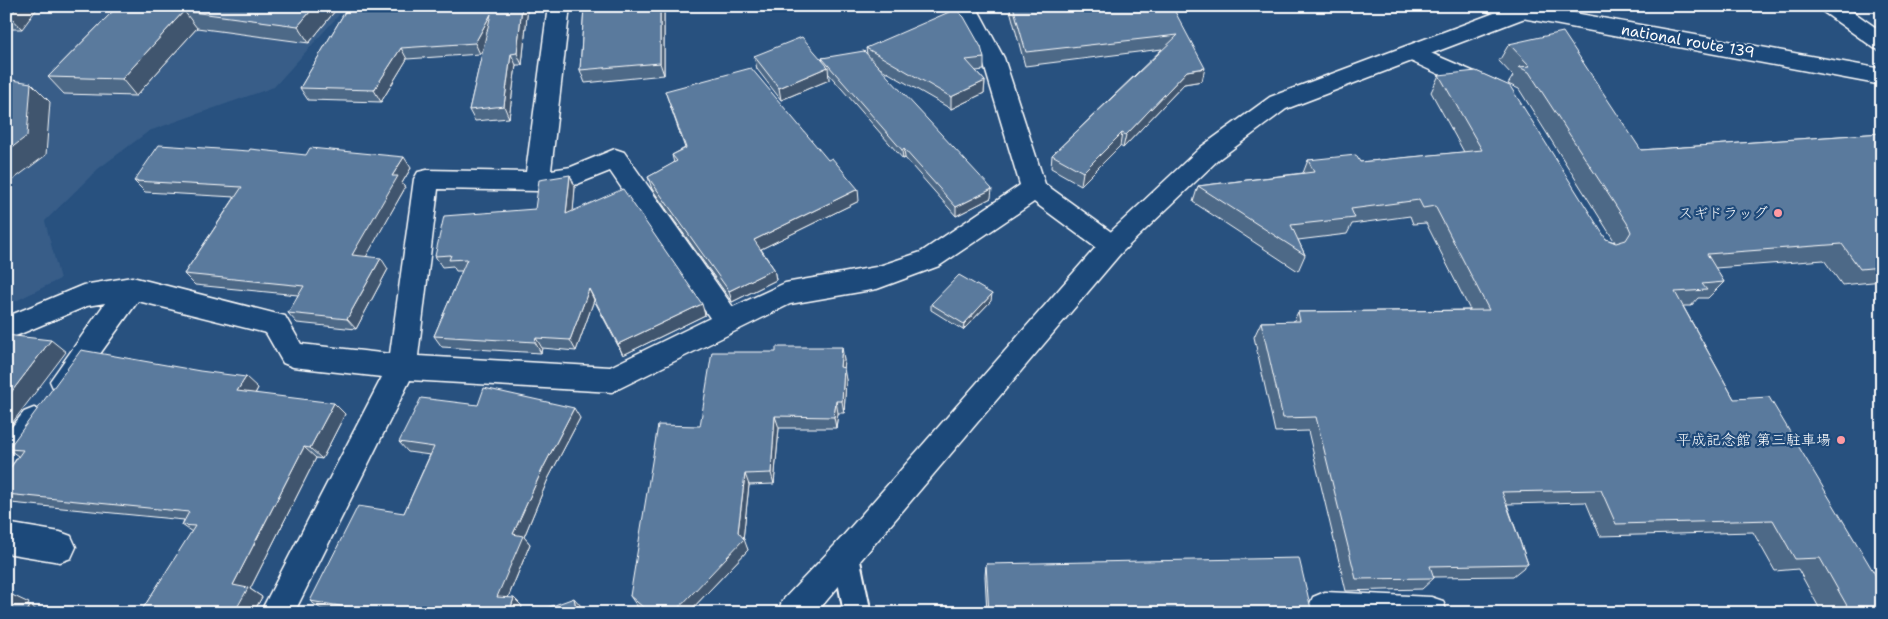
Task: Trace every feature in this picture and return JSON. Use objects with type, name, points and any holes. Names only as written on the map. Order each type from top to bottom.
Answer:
[{"type":"main road","points":[[537,182],[559,6]]},
{"type":"main road","points":[[965,6],[992,58],[1034,189],[1112,246]]},
{"type":"main road","name":"national route 139","points":[[1495,6],[1882,77]]},
{"type":"main road","points":[[1830,6],[1882,43]]},
{"type":"main road","points":[[794,613],[846,556],[1112,246],[1210,153],[1278,102],[1522,11]]},
{"type":"main road","points":[[1412,53],[1509,96]]},
{"type":"main road","points":[[276,613],[402,367],[426,179],[537,182],[576,176],[615,158],[728,322]]},
{"type":"main road","points":[[6,329],[83,296],[132,288],[275,324],[293,355],[402,367],[612,380],[785,294],[877,278],[930,260],[1034,189]]},
{"type":"main road","points":[[6,458],[132,288]]},
{"type":"main road","points":[[6,538],[60,547]]},
{"type":"main road","points":[[1325,608],[1431,613]]},
{"type":"lane","points":[[846,556],[858,613]]},
{"type":"shaded area","points":[[6,6],[347,6],[274,87],[149,131],[98,169],[45,221],[60,279],[6,306]]},
{"type":"building","points":[[6,6],[17,6],[10,16],[6,16]]},
{"type":"building","points":[[118,6],[315,6],[298,26],[184,11],[122,79],[48,77]]},
{"type":"building","points":[[397,6],[522,6],[517,53],[511,54],[504,106],[469,110],[491,14],[475,43],[401,48],[374,90],[300,88],[346,10]]},
{"type":"building","points":[[584,6],[660,6],[660,63],[580,70]]},
{"type":"building","points":[[1013,6],[1172,6],[1205,68],[1187,71],[1126,135],[1122,133],[1083,172],[1052,155],[1178,35],[1026,52]]},
{"type":"building","points":[[956,9],[964,17],[981,47],[984,58],[966,60],[985,81],[951,97],[866,48]]},
{"type":"building","points":[[1563,32],[1641,150],[1882,133],[1882,267],[1860,269],[1842,244],[1707,254],[1724,282],[1702,284],[1707,290],[1675,292],[1734,399],[1769,397],[1882,586],[1882,609],[1850,611],[1820,558],[1795,559],[1773,520],[1616,524],[1601,490],[1502,492],[1528,564],[1430,566],[1434,578],[1356,579],[1316,417],[1283,418],[1261,322],[1300,321],[1298,312],[1489,310],[1435,206],[1423,208],[1419,200],[1351,209],[1355,218],[1291,225],[1305,255],[1198,186],[1314,172],[1308,160],[1356,155],[1360,162],[1482,150],[1439,75],[1476,71],[1510,86],[1606,239],[1616,243],[1626,240],[1631,232],[1627,223],[1529,72],[1519,67],[1530,66],[1509,44]]},
{"type":"building","points":[[802,37],[828,67],[779,88],[754,56]]},
{"type":"building","points":[[864,51],[992,189],[956,207],[904,149],[902,150],[822,58]]},
{"type":"building","points":[[751,68],[828,160],[832,158],[858,189],[754,240],[774,269],[729,291],[648,177],[677,161],[672,155],[686,148],[665,91]]},
{"type":"building","points":[[6,79],[31,83],[27,136],[6,152]]},
{"type":"building","points":[[159,145],[249,151],[250,149],[306,155],[310,148],[404,157],[392,176],[398,176],[352,255],[381,258],[347,319],[288,313],[304,286],[184,274],[242,187],[134,181]]},
{"type":"building","points":[[570,175],[566,214],[623,189],[702,304],[618,344],[589,289],[570,340],[536,338],[535,342],[434,336],[467,259],[449,260],[451,255],[435,256],[444,216],[535,209],[539,180]]},
{"type":"building","points":[[959,275],[992,294],[964,324],[931,304]]},
{"type":"building","points":[[6,335],[51,340],[6,399]]},
{"type":"building","points":[[776,347],[842,347],[840,367],[844,368],[842,401],[836,401],[834,417],[775,416],[771,473],[745,474],[738,532],[744,539],[674,613],[650,613],[630,596],[658,425],[700,426],[712,352],[776,352]]},
{"type":"building","points":[[81,350],[200,371],[246,377],[237,391],[334,403],[310,448],[304,447],[233,585],[248,588],[234,613],[140,613],[195,526],[182,525],[189,512],[6,494],[6,474],[23,450],[8,449]]},
{"type":"building","points":[[484,388],[574,408],[542,470],[513,534],[523,536],[497,597],[514,598],[509,613],[363,613],[364,610],[310,601],[358,506],[404,513],[434,447],[399,442],[421,398],[478,405]]},
{"type":"building","points":[[1299,558],[1312,613],[989,613],[986,564]]},
{"type":"building","points":[[6,594],[12,595],[6,604]]},
{"type":"building","points":[[574,598],[577,613],[533,613]]},
{"type":"building","points":[[6,606],[30,606],[26,613],[6,613]]},
{"type":"place","name":"スギドラッグ","points":[[1778,213]]},
{"type":"place","name":"平成記念館 第三駐車場","points":[[1841,440]]}]
